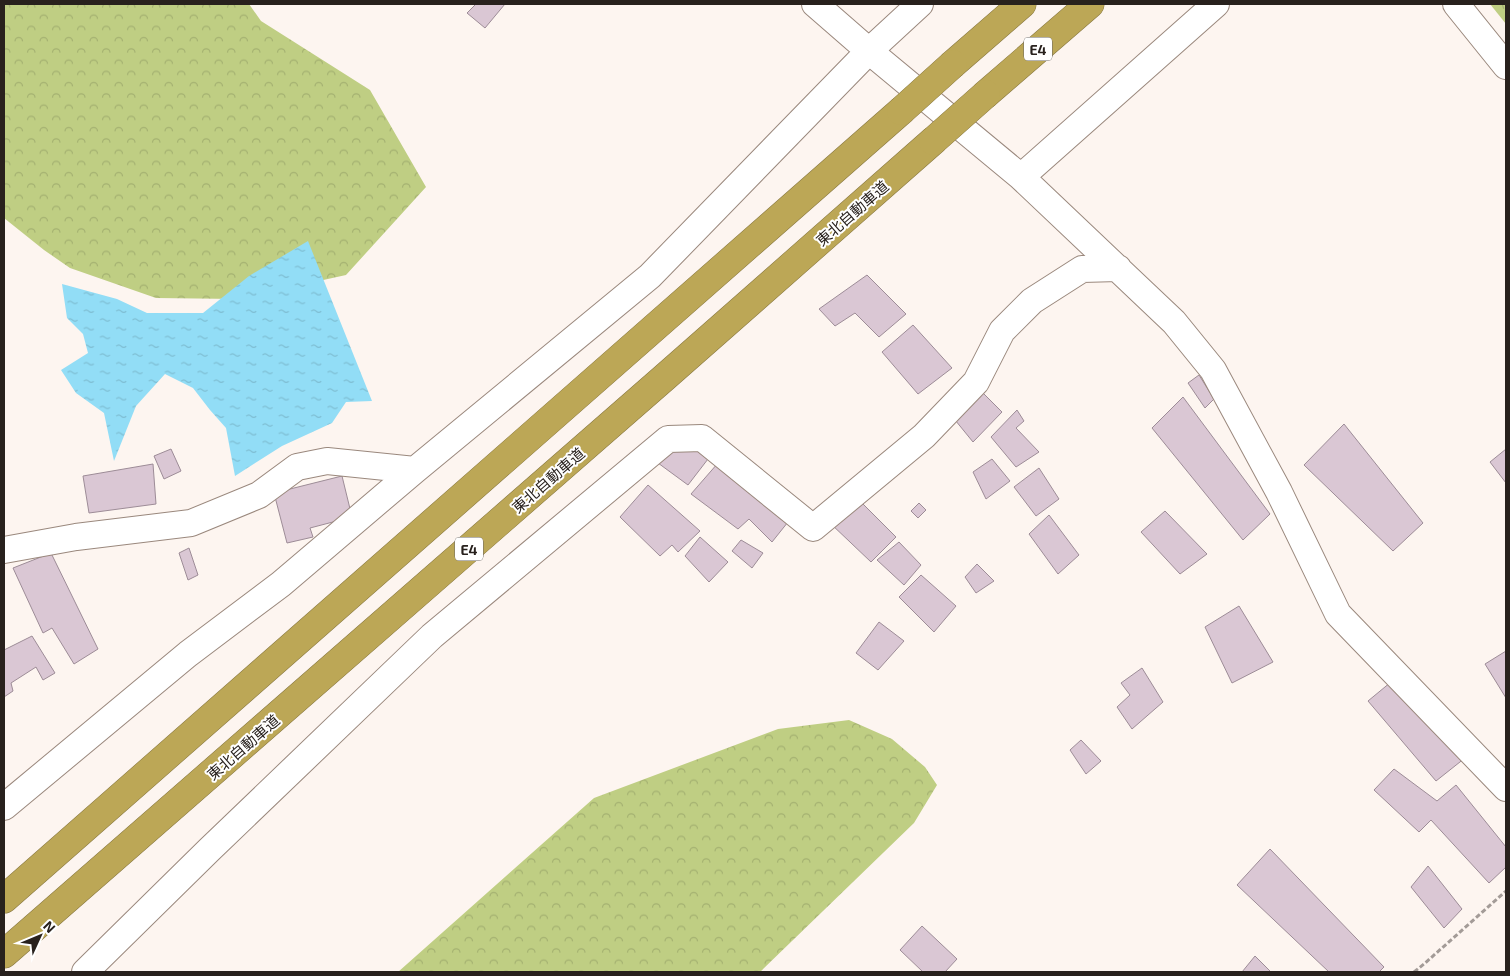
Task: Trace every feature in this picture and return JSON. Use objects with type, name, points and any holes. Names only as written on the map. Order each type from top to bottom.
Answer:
[{"type":"highway","points":[[4,899],[1022,4]]},
{"type":"highway","name":"東北自動車道","points":[[4,954],[32,932],[1090,4]]},
{"type":"street","points":[[815,4],[1020,177],[1174,322],[1213,370],[1279,492],[1338,614],[1506,788]]},
{"type":"street","points":[[4,808],[188,654],[281,584],[415,470],[650,276],[869,51],[920,4]]},
{"type":"street","points":[[1020,177],[1216,4]]},
{"type":"street","points":[[1456,4],[1506,66]]},
{"type":"street","points":[[84,972],[432,636],[668,440],[702,438],[813,528],[924,436],[976,382],[1002,331],[1032,301],[1082,269],[1118,268]]},
{"type":"street","points":[[4,550],[76,537],[191,523],[259,495],[297,467],[327,461],[415,470]]},
{"type":"path","points":[[1414,972],[1506,891]]},
{"type":"green space","points":[[4,4],[249,4],[261,21],[370,90],[426,187],[346,275],[237,299],[156,298],[70,268],[4,218]]},
{"type":"green space","points":[[1490,4],[1506,4],[1506,24]]},
{"type":"green space","points":[[849,720],[892,739],[925,767],[937,785],[914,823],[760,972],[398,972],[594,798],[778,729]]},
{"type":"water","points":[[308,241],[372,401],[346,402],[332,423],[282,446],[235,476],[226,428],[193,388],[165,374],[136,406],[114,461],[104,413],[76,393],[61,370],[88,353],[83,334],[67,318],[62,284],[117,299],[147,313],[203,313],[249,276]]},
{"type":"building","points":[[476,4],[505,4],[485,28],[467,13]]},
{"type":"building","points":[[867,275],[906,314],[879,337],[855,313],[835,326],[819,309]]},
{"type":"building","points":[[913,325],[952,368],[918,394],[882,352]]},
{"type":"building","points":[[1199,375],[1214,399],[1205,408],[1188,383]]},
{"type":"building","points":[[979,389],[1002,412],[973,442],[951,415]]},
{"type":"building","points":[[1183,397],[1270,514],[1243,540],[1152,428]]},
{"type":"building","points":[[1017,410],[1024,421],[1016,428],[1039,452],[1016,467],[991,437]]},
{"type":"building","points":[[1344,424],[1423,523],[1393,551],[1304,465]]},
{"type":"building","points":[[686,443],[708,459],[688,485],[658,463],[668,448]]},
{"type":"building","points":[[171,449],[181,471],[164,479],[154,456]]},
{"type":"building","points":[[1506,449],[1506,483],[1490,462]]},
{"type":"building","points":[[992,459],[1010,481],[986,499],[973,472]]},
{"type":"building","points":[[718,463],[788,522],[772,542],[749,519],[738,529],[691,494]]},
{"type":"building","points":[[153,464],[156,504],[89,513],[83,476]]},
{"type":"building","points":[[1039,468],[1059,499],[1036,516],[1014,487]]},
{"type":"building","points":[[342,476],[352,517],[310,528],[313,537],[287,543],[274,493]]},
{"type":"building","points":[[648,485],[700,531],[678,552],[672,545],[660,556],[620,517]]},
{"type":"building","points":[[858,499],[896,537],[871,562],[830,523]]},
{"type":"building","points":[[919,503],[926,510],[918,518],[911,511]]},
{"type":"building","points":[[1165,511],[1207,554],[1180,574],[1141,532]]},
{"type":"building","points":[[1049,515],[1079,555],[1058,574],[1029,534]]},
{"type":"building","points":[[700,537],[728,562],[709,582],[685,556]]},
{"type":"building","points":[[741,540],[763,553],[752,568],[732,551]]},
{"type":"building","points":[[899,542],[921,565],[904,585],[877,560]]},
{"type":"building","points":[[189,548],[198,575],[188,580],[179,553]]},
{"type":"building","points":[[51,553],[98,649],[74,664],[52,628],[43,633],[13,568]]},
{"type":"building","points":[[977,564],[994,581],[976,593],[965,577]]},
{"type":"building","points":[[921,575],[956,606],[934,632],[899,597]]},
{"type":"building","points":[[1239,606],[1273,662],[1232,683],[1205,627]]},
{"type":"building","points":[[879,622],[904,641],[878,670],[856,653]]},
{"type":"building","points":[[32,636],[55,673],[43,680],[36,667],[11,683],[13,691],[4,697],[4,650]]},
{"type":"building","points":[[1506,651],[1506,698],[1485,664]]},
{"type":"building","points":[[1142,668],[1163,702],[1132,729],[1117,707],[1130,695],[1121,683]]},
{"type":"building","points":[[1391,682],[1465,758],[1436,781],[1368,701]]},
{"type":"building","points":[[1081,740],[1101,761],[1086,774],[1070,750]]},
{"type":"building","points":[[1394,769],[1437,801],[1456,785],[1506,847],[1506,867],[1489,883],[1431,820],[1419,832],[1374,790]]},
{"type":"building","points":[[1270,849],[1384,967],[1379,972],[1329,972],[1237,885]]},
{"type":"building","points":[[1428,866],[1462,909],[1444,928],[1411,887]]},
{"type":"building","points":[[922,926],[957,959],[945,972],[923,972],[900,950]]},
{"type":"building","points":[[1255,956],[1271,972],[1242,972]]}]
